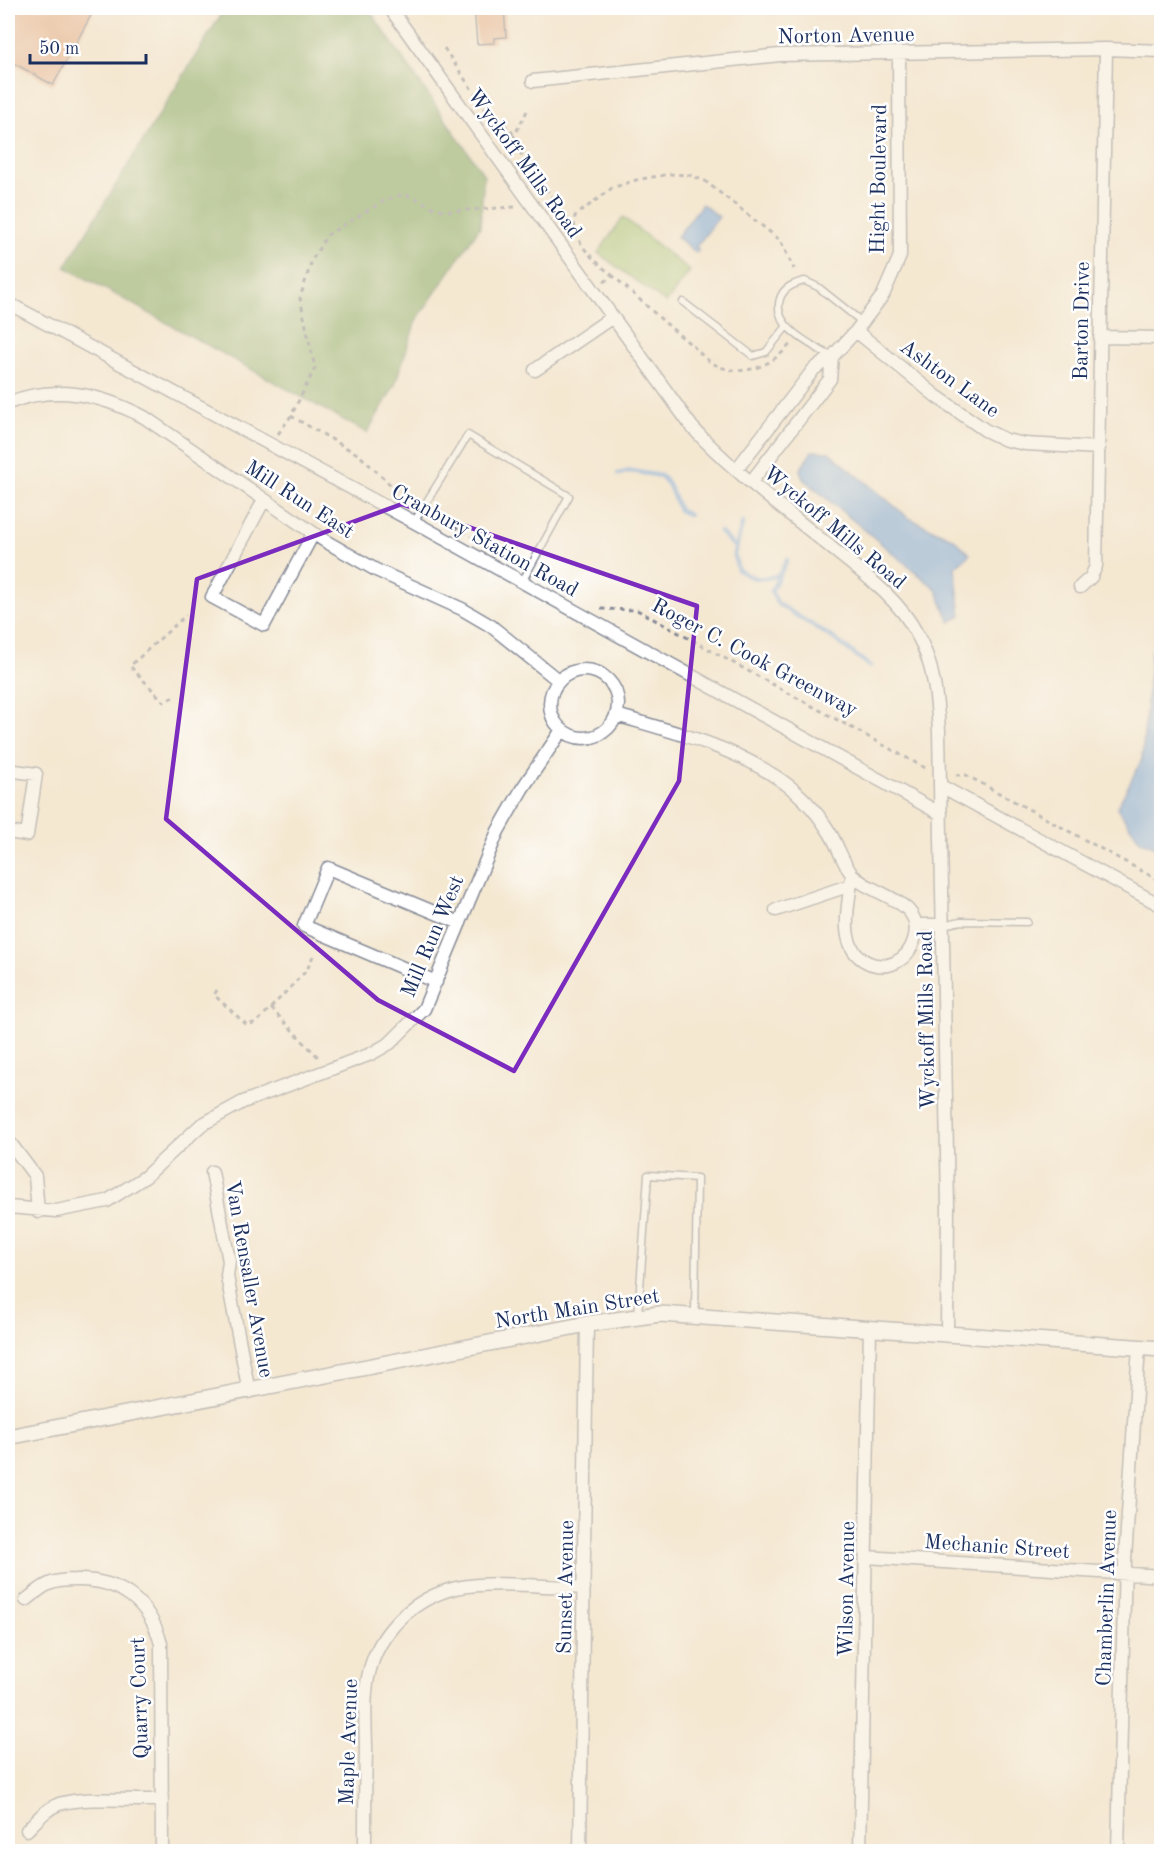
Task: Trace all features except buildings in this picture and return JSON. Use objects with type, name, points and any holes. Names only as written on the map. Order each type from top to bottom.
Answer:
[{"type":"street","name":"Wyckoff Mills Road","points":[[390,8],[611,318],[692,427],[736,470],[865,574],[896,604],[917,634],[930,664],[937,694],[941,786],[947,1333]]},
{"type":"street","name":"Norton Avenue","points":[[533,81],[780,55],[1106,49],[1161,51]]},
{"type":"street","name":"Barton Drive","points":[[1080,587],[1091,577],[1096,566],[1106,49]]},
{"type":"street","name":"Hight Boulevard","points":[[736,470],[814,369],[832,357],[859,327],[883,295],[900,256],[899,53]]},
{"type":"street","name":"Cranbury Station Road","points":[[8,303],[271,447],[414,522],[941,814]]},
{"type":"street","points":[[535,370],[611,318]]},
{"type":"street","name":"Ashton Lane","points":[[859,327],[936,396],[996,435],[1026,444],[1099,448]]},
{"type":"street","points":[[1100,337],[1161,338]]},
{"type":"street","name":"Hight Boulevard","points":[[751,482],[830,379],[832,357]]},
{"type":"street","name":"Mill Run East","points":[[8,403],[22,397],[67,392],[102,398],[144,417],[313,534],[376,570],[462,609],[491,626],[559,681]]},
{"type":"street","points":[[776,418],[791,430]]},
{"type":"street","points":[[264,500],[212,597],[264,625],[313,534]]},
{"type":"street","points":[[576,671],[597,673],[612,686],[618,705],[616,715],[612,723],[597,735],[579,738],[562,730],[551,712],[553,690],[559,681],[576,671]]},
{"type":"street","points":[[616,715],[710,743],[773,775],[814,811],[830,832],[852,880],[848,940],[859,958],[869,964],[893,964],[912,948],[915,925],[905,906],[852,880],[776,910]]},
{"type":"street","name":"Mill Run West","points":[[38,1212],[76,1208],[107,1200],[128,1189],[201,1125],[243,1102],[371,1054],[390,1042],[424,1009],[498,831],[522,789],[562,730]]},
{"type":"street","points":[[8,770],[36,774],[27,835],[8,832]]},
{"type":"street","points":[[941,786],[1161,906]]},
{"type":"street","points":[[436,982],[304,926],[328,868],[460,923]]},
{"type":"street","points":[[915,925],[943,925]]},
{"type":"street","points":[[8,1140],[35,1176],[38,1212],[8,1208]]},
{"type":"street","name":"Van Rensaller Avenue","points":[[212,1172],[229,1261],[227,1276],[249,1392]]},
{"type":"street","name":"North Main Street","points":[[8,1437],[638,1316],[695,1315],[1161,1349]]},
{"type":"street","name":"Sunset Avenue","points":[[580,1851],[587,1324]]},
{"type":"street","name":"Wilson Avenue","points":[[860,1851],[870,1328]]},
{"type":"street","name":"Chamberlin Avenue","points":[[1118,1851],[1125,1574],[1139,1347]]},
{"type":"street","name":"Mechanic Street","points":[[866,1557],[1161,1576]]},
{"type":"street","name":"Quarry Court","points":[[26,1600],[50,1583],[66,1580],[97,1581],[125,1591],[148,1612],[161,1644],[162,1851]]},
{"type":"street","name":"Maple Avenue","points":[[365,1851],[366,1692],[376,1652],[388,1633],[416,1605],[436,1594],[457,1588],[476,1585],[584,1588]]},
{"type":"street","points":[[27,1830],[44,1812],[58,1805],[73,1802],[162,1800]]},
{"type":"lane","points":[[832,357],[798,335],[780,316],[780,297],[787,288],[805,281],[818,287],[859,327]]},
{"type":"lane","points":[[682,302],[753,356],[766,352],[787,326]]},
{"type":"lane","points":[[414,522],[468,435],[569,496],[522,582]]},
{"type":"lane","points":[[943,925],[961,921],[1027,922]]},
{"type":"lane","points":[[638,1316],[648,1175],[697,1178],[695,1315]]},
{"type":"path","points":[[444,48],[491,118],[510,129],[519,151],[573,226],[593,260],[714,364],[739,371],[765,366],[780,357],[798,335]]},
{"type":"path","points":[[514,136],[527,111]]},
{"type":"path","points":[[573,226],[575,216],[612,188],[670,174],[690,175],[705,181],[780,240],[794,269]]},
{"type":"path","points":[[271,447],[291,416],[315,368],[302,292],[312,260],[327,235],[387,200],[401,195],[412,196],[434,208],[448,211],[516,207],[523,214]]},
{"type":"path","points":[[602,283],[613,276]]},
{"type":"path","points":[[291,416],[359,454],[394,488],[478,541]]},
{"type":"path","points":[[529,568],[560,586]]},
{"type":"path","name":"Roger C. Cook Greenway","points":[[594,605],[604,610],[637,610],[927,769]]},
{"type":"path","points":[[172,697],[164,702],[130,666],[186,615]]},
{"type":"path","points":[[956,775],[966,776],[1161,882]]},
{"type":"path","points":[[217,990],[214,995],[247,1025],[257,1022],[307,970],[313,956]]},
{"type":"path","points":[[271,1008],[316,1053],[326,1071]]},
{"type":"highlighted area","points":[[402,504],[697,606],[679,781],[514,1071],[378,1000],[166,819],[197,579]]},
{"type":"green space","points":[[225,8],[368,8],[484,175],[480,227],[416,321],[395,385],[367,433],[65,267]]},
{"type":"green space","points":[[623,217],[690,271],[666,303],[598,253]]},
{"type":"water","points":[[702,204],[719,217],[696,247],[699,250],[696,253],[677,237]]},
{"type":"water","points":[[812,451],[829,452],[909,518],[954,539],[970,554],[955,567],[961,616],[950,622],[936,589],[803,479],[800,470]]},
{"type":"water","points":[[1151,650],[1161,655],[1161,849],[1140,841],[1117,808],[1142,759]]},
{"type":"waterway","points":[[618,474],[631,471],[661,476],[669,485],[679,510],[689,515]]},
{"type":"waterway","points":[[743,522],[734,555],[738,570],[757,578],[778,575]]},
{"type":"waterway","points":[[720,532],[735,547]]},
{"type":"waterway","points":[[787,560],[771,591],[778,604],[833,638],[870,666]]}]
